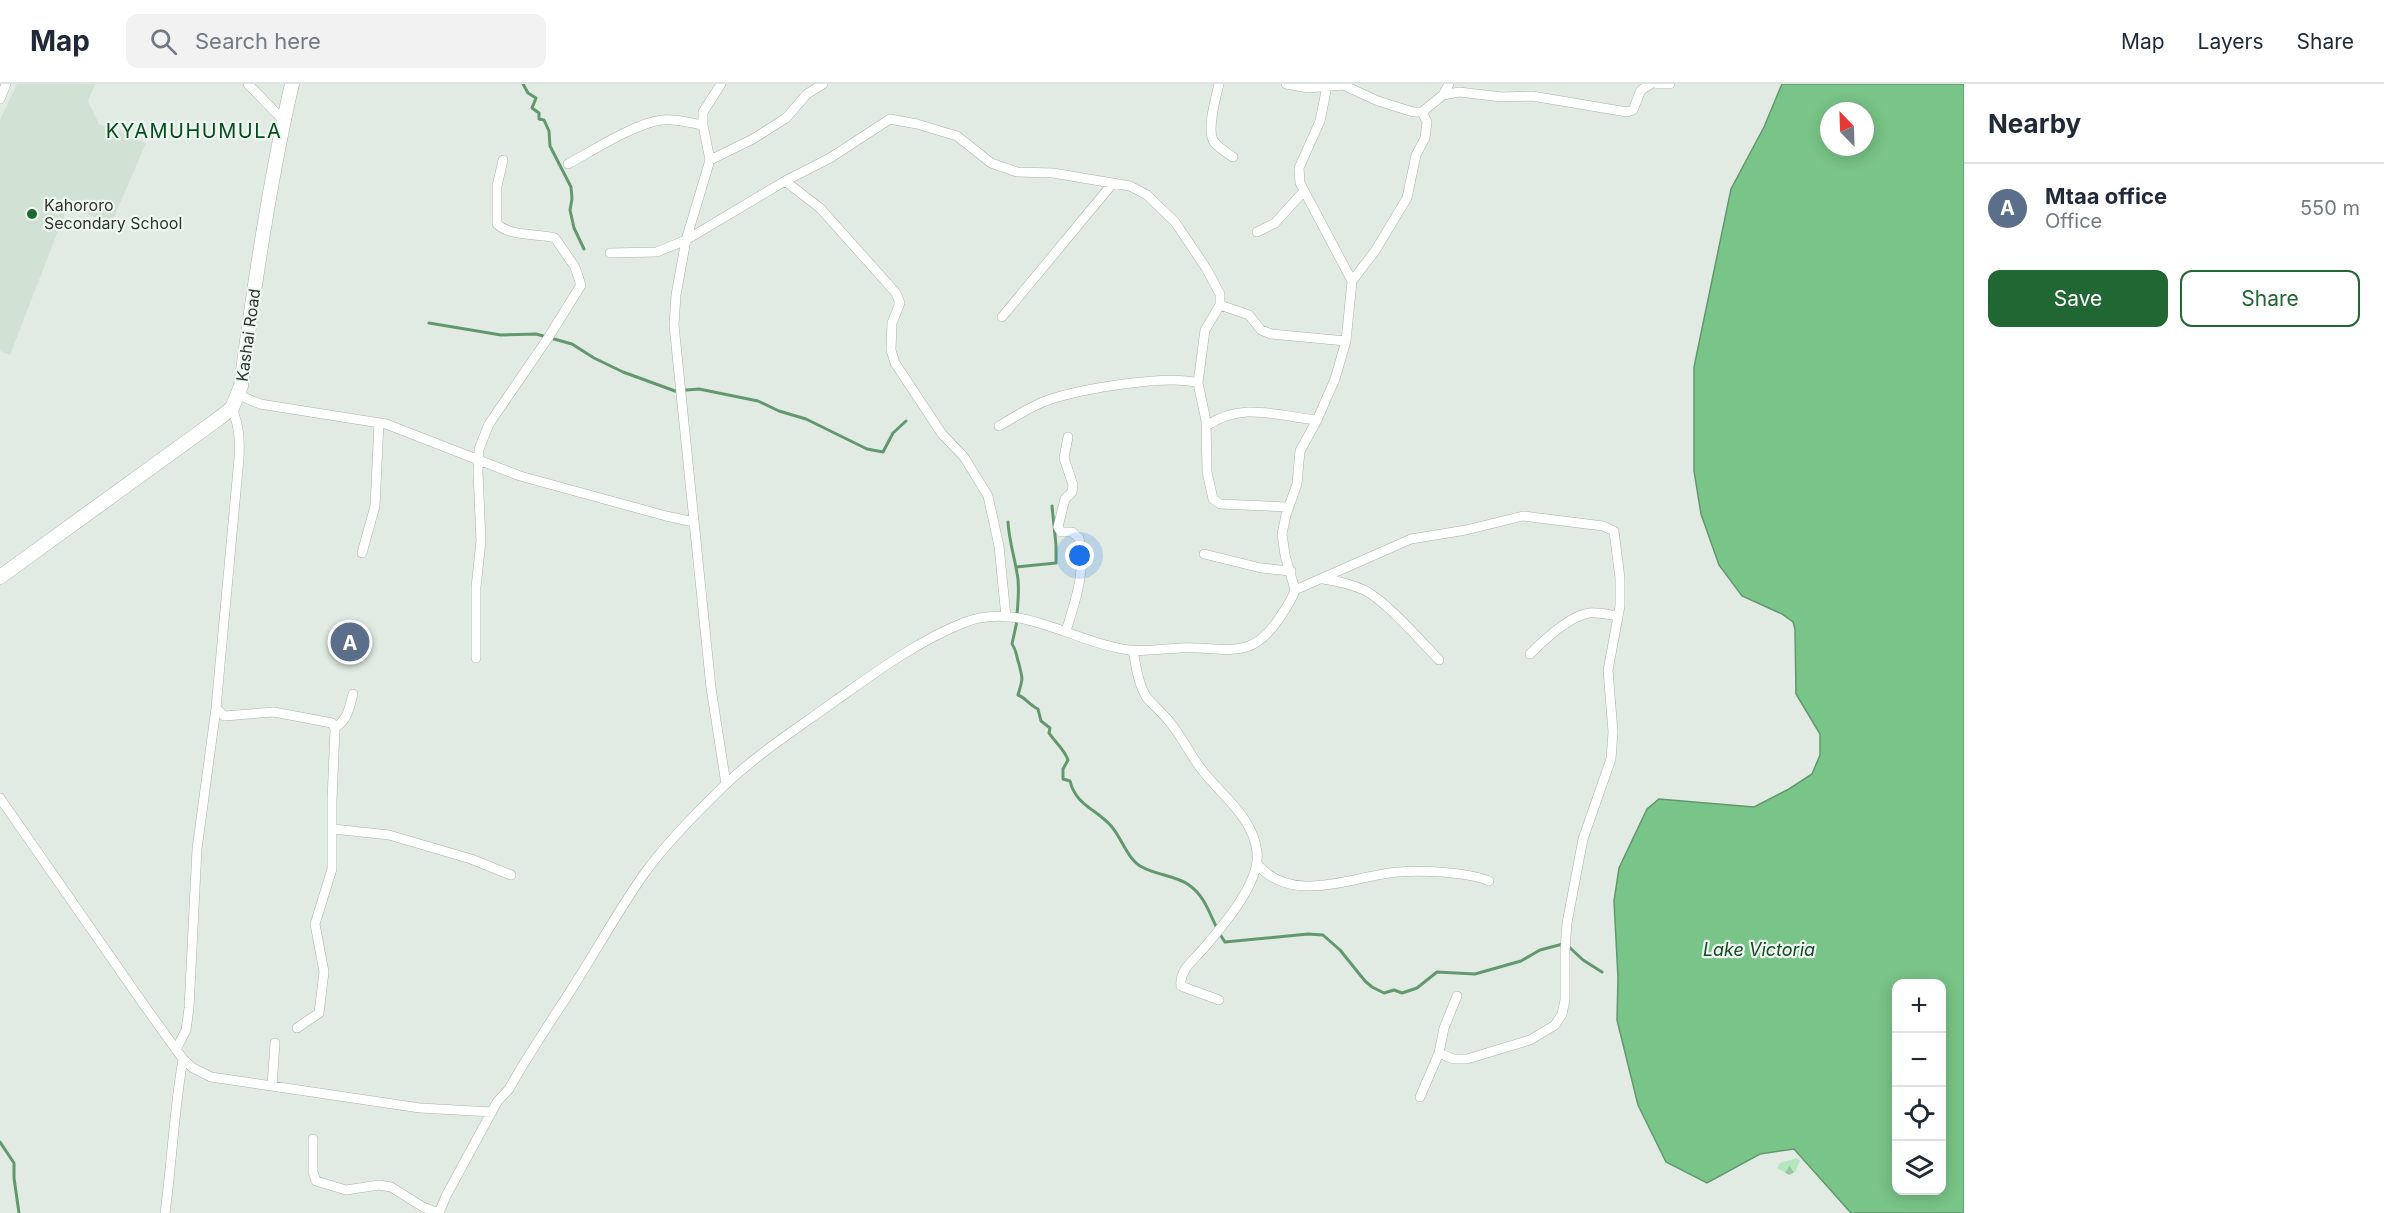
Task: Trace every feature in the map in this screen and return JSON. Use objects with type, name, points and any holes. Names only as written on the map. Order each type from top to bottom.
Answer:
[{"type":"street","points":[[0,99],[6,84]]},
{"type":"street","points":[[248,84],[284,120]]},
{"type":"street","name":"Kashai Road","points":[[0,577],[232,408],[239,395],[284,120],[292,84]]},
{"type":"street","points":[[721,84],[703,112],[710,160],[686,240],[676,295],[674,325],[711,688],[726,784]]},
{"type":"street","points":[[710,160],[753,139],[786,118],[807,94],[823,84]]},
{"type":"street","points":[[1219,84],[1211,123],[1211,137],[1214,143],[1233,157]]},
{"type":"street","points":[[1286,84],[1308,88],[1333,85],[1350,87],[1378,101],[1413,112],[1422,112],[1443,95],[1449,84]]},
{"type":"street","points":[[1467,93],[1475,84]]},
{"type":"street","points":[[1443,95],[1467,93],[1502,97],[1532,96],[1627,112],[1633,110],[1641,90],[1651,84]]},
{"type":"street","points":[[1657,84],[1670,84]]},
{"type":"street","points":[[1333,85],[1299,168],[1300,183],[1337,257],[1352,281]]},
{"type":"street","points":[[1295,590],[1285,555],[1282,534],[1288,507],[1297,484],[1300,451],[1335,379],[1346,341],[1352,281],[1375,251],[1407,198],[1416,155],[1425,138],[1427,122],[1422,112]]},
{"type":"street","points":[[610,253],[657,252],[686,240],[785,181],[830,158],[890,119],[957,136],[992,163],[1017,172],[1053,173],[1130,186],[1140,191],[1175,222],[1220,294],[1220,305],[1206,330],[1198,383],[1206,426],[1207,472],[1213,499],[1220,504],[1288,507]]},
{"type":"street","points":[[568,164],[601,145],[654,121],[673,120],[704,125]]},
{"type":"street","points":[[476,658],[476,587],[481,541],[479,462],[482,438],[581,285],[575,267],[555,238],[517,232],[499,227],[497,224],[498,186],[503,160]]},
{"type":"street","points":[[785,181],[820,208],[896,293],[900,303],[892,323],[891,350],[895,363],[942,434],[971,467],[988,496],[999,546],[1006,617]]},
{"type":"street","points":[[1002,317],[1113,183]]},
{"type":"street","points":[[1257,232],[1275,224],[1305,191]]},
{"type":"street","points":[[1220,305],[1249,315],[1261,330],[1271,334],[1346,341]]},
{"type":"street","points":[[999,426],[1036,405],[1067,396],[1165,381],[1198,383]]},
{"type":"street","points":[[239,395],[260,404],[379,423],[419,436],[479,462],[520,476],[694,522]]},
{"type":"street","points":[[176,1050],[186,1030],[189,1008],[197,849],[216,708],[239,458],[240,434],[232,408]]},
{"type":"street","points":[[1206,426],[1227,414],[1245,411],[1317,420]]},
{"type":"street","points":[[362,553],[375,506],[379,423]]},
{"type":"street","points":[[1066,631],[1079,580],[1082,556],[1079,538],[1072,532],[1061,532],[1058,527],[1065,499],[1072,492],[1073,485],[1065,464],[1068,437]]},
{"type":"street","points":[[313,1139],[313,1173],[316,1181],[346,1190],[379,1185],[391,1187],[423,1207],[439,1213],[492,1112],[643,876],[675,837],[726,784],[765,752],[876,672],[926,640],[964,622],[981,617],[1006,617],[1047,624],[1100,644],[1133,650],[1243,649],[1264,639],[1279,619],[1295,590],[1411,539],[1466,530],[1523,516],[1603,525],[1614,531],[1620,578],[1620,606],[1608,670],[1613,732],[1611,759],[1583,839],[1565,943],[1565,1000],[1562,1014],[1555,1025],[1530,1040],[1467,1059],[1454,1059],[1439,1053]]},
{"type":"street","points":[[1204,554],[1262,568],[1291,571]]},
{"type":"street","points":[[1323,579],[1353,586],[1371,594],[1439,660]]},
{"type":"street","points":[[1530,654],[1550,636],[1581,615],[1618,616]]},
{"type":"street","points":[[1133,650],[1139,679],[1147,697],[1171,723],[1201,769],[1243,816],[1257,850],[1258,865],[1234,909],[1218,932],[1181,974],[1180,986],[1219,1000]]},
{"type":"street","points":[[335,728],[348,716],[353,694]]},
{"type":"street","points":[[216,708],[224,716],[274,712],[332,723],[335,728],[332,869],[315,924],[324,972],[322,1002],[317,1015],[297,1028]]},
{"type":"street","points":[[0,798],[176,1050],[193,1068],[211,1077],[420,1108],[492,1112]]},
{"type":"street","points":[[333,829],[389,835],[471,859],[511,875]]},
{"type":"street","points":[[1258,865],[1268,875],[1303,886],[1321,887],[1401,871],[1467,874],[1489,881]]},
{"type":"street","points":[[1420,1097],[1439,1053],[1444,1028],[1457,996]]},
{"type":"street","points":[[272,1086],[275,1043]]},
{"type":"street","points":[[165,1213],[175,1107],[183,1059]]},
{"type":"shaded area","name":"Kahororo Secondary School","points":[[17,84],[95,84],[88,101],[99,124],[146,143],[111,224],[68,205],[10,355],[0,351],[0,120]]},
{"type":"green space","points":[[1797,1158],[1800,1161],[1795,1172],[1789,1175],[1777,1168],[1780,1163]]},
{"type":"water","name":"Lake Victoria","points":[[1782,84],[1964,84],[1964,1213],[1851,1213],[1794,1149],[1760,1154],[1707,1183],[1666,1162],[1638,1105],[1617,1020],[1618,978],[1614,901],[1619,868],[1647,809],[1659,799],[1754,807],[1812,774],[1820,755],[1820,734],[1796,694],[1793,622],[1782,614],[1742,596],[1719,565],[1701,514],[1694,471],[1694,367],[1731,189],[1764,127]]},
{"type":"waterway","points":[[523,84],[528,93],[536,98],[532,108],[539,113],[539,119],[544,120],[549,131],[550,146],[571,187],[570,210],[574,228],[584,249]]},
{"type":"waterway","points":[[429,323],[501,335],[536,334],[572,344],[623,372],[675,391],[699,389],[758,401],[779,411],[806,419],[867,449],[883,452],[893,433],[906,421]]},
{"type":"waterway","points":[[1016,567],[1056,563],[1052,506]]},
{"type":"waterway","points":[[1008,522],[1018,583],[1017,615]]},
{"type":"waterway","points":[[1017,621],[1012,644],[1022,677],[1018,695],[1038,709],[1041,721],[1050,728],[1049,733],[1067,756],[1063,779],[1070,781],[1082,802],[1112,827],[1137,864],[1184,882],[1196,891],[1225,942],[1308,934],[1323,935],[1340,950],[1365,981],[1384,993],[1394,990],[1402,993],[1417,988],[1437,972],[1475,974],[1521,961],[1540,950],[1563,944]]},
{"type":"waterway","points":[[1568,946],[1583,960],[1602,972]]},
{"type":"waterway","points":[[0,1142],[14,1163],[19,1213]]},
{"type":"place","name":"Kahororo Secondary School","points":[[32,214]]},
{"type":"place","name":"Mtaa office","points":[[350,642]]},
{"type":"district","name":"KYAMUHUMULA","points":[[194,131]]}]
